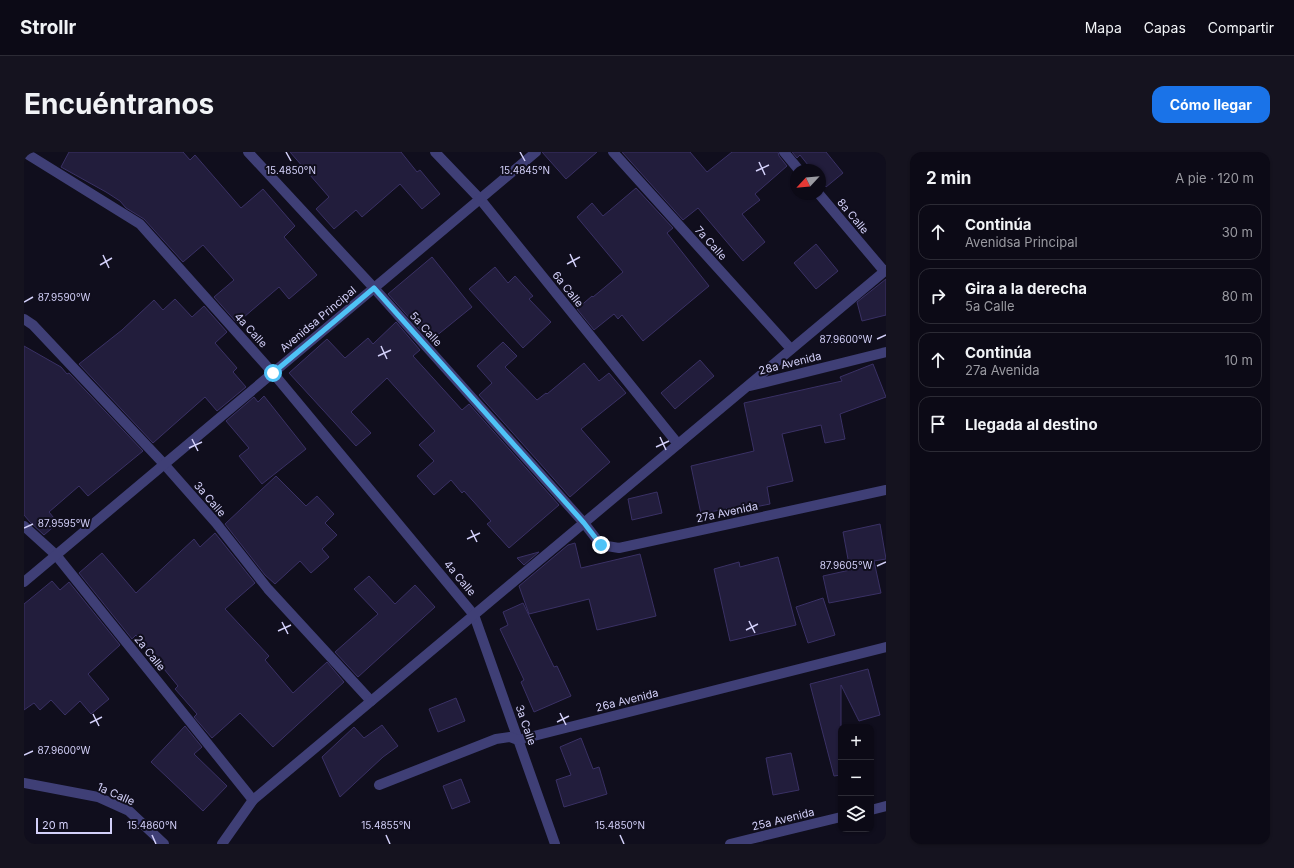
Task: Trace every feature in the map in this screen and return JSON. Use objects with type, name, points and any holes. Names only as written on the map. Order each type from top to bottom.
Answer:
[{"type":"street","name":"4a Calle","points":[[24,152],[140,224],[273,373],[474,615]]},
{"type":"street","name":"5a Calle","points":[[248,152],[374,288],[584,523]]},
{"type":"street","name":"6a Calle","points":[[435,152],[480,199],[678,444]]},
{"type":"street","name":"Avenidsa Principal","points":[[24,582],[536,152]]},
{"type":"street","name":"7a Calle","points":[[613,152],[792,349]]},
{"type":"street","points":[[784,152],[794,164]]},
{"type":"street","name":"8a Calle","points":[[824,200],[885,270]]},
{"type":"street","points":[[222,844],[253,800],[885,270]]},
{"type":"street","name":"3a Calle","points":[[24,319],[33,325],[164,464],[216,522],[268,589],[371,701]]},
{"type":"street","name":"28a Avenida","points":[[747,386],[886,352]]},
{"type":"street","name":"27a Avenida","points":[[584,523],[601,545],[619,548],[886,490]]},
{"type":"street","name":"2a Calle","points":[[24,526],[56,555],[253,800]]},
{"type":"street","name":"3a Calle","points":[[474,615],[555,844]]},
{"type":"street","name":"26a Avenida","points":[[379,785],[496,738],[510,737],[518,740],[886,647]]},
{"type":"street","name":"1a Calle","points":[[24,783],[98,797],[129,811],[164,844]]},
{"type":"street","points":[[874,809],[886,806]]},
{"type":"street","name":"25a Avenida","points":[[730,844],[838,818]]},
{"type":"building","points":[[69,152],[183,152],[190,160],[195,155],[241,208],[263,189],[295,226],[284,237],[317,275],[289,299],[279,287],[237,323],[214,297],[234,280],[203,245],[183,262],[144,219],[126,208],[120,201],[106,192],[61,167]]},
{"type":"building","points":[[290,152],[401,152],[417,172],[420,170],[440,194],[422,209],[400,184],[362,217],[356,210],[334,229],[316,209],[329,197]]},
{"type":"building","points":[[542,152],[597,152],[566,179]]},
{"type":"building","points":[[622,152],[690,152],[707,172],[732,152],[778,152],[779,156],[787,166],[755,194],[760,200],[742,214],[765,242],[743,261],[698,208],[683,220]]},
{"type":"building","points":[[792,152],[826,152],[843,173],[826,187],[826,164],[807,164],[800,155],[797,158]]},
{"type":"building","points":[[636,188],[673,228],[667,233],[709,286],[643,341],[622,315],[618,319],[614,314],[594,330],[577,309],[623,272],[577,217],[592,203],[603,216]]},
{"type":"building","points":[[816,244],[838,271],[816,289],[794,263]]},
{"type":"building","points":[[432,257],[472,307],[430,341],[388,294]]},
{"type":"building","points":[[495,267],[508,283],[515,276],[533,296],[529,299],[551,322],[523,348],[469,289]]},
{"type":"building","points":[[886,279],[886,315],[862,321],[857,302]]},
{"type":"building","points":[[175,299],[192,317],[204,306],[227,332],[215,343],[237,368],[233,372],[246,387],[217,411],[205,397],[153,443],[79,364],[122,330],[154,300],[163,310]]},
{"type":"building","points":[[396,322],[420,350],[413,356],[462,410],[469,404],[559,505],[509,548],[487,524],[491,521],[464,491],[462,493],[451,480],[434,495],[417,476],[434,461],[419,445],[435,431],[387,378],[351,412],[371,433],[356,446],[289,373],[327,339],[345,358],[368,338],[373,344]]},
{"type":"building","points":[[503,342],[517,356],[505,367],[537,400],[546,393],[547,394],[584,363],[599,381],[609,373],[626,393],[581,429],[610,462],[570,497],[479,395],[492,383],[477,366]]},
{"type":"building","points":[[24,346],[61,367],[67,374],[69,373],[143,451],[88,496],[79,486],[49,512],[58,523],[44,535],[24,515]]},
{"type":"building","points":[[700,360],[714,376],[675,409],[661,393]]},
{"type":"building","points":[[873,364],[886,397],[840,414],[845,439],[825,443],[821,425],[782,434],[793,481],[767,487],[770,504],[735,511],[734,507],[701,514],[691,466],[754,451],[744,403],[842,381],[840,377]]},
{"type":"building","points":[[264,396],[306,449],[262,484],[239,456],[249,448],[226,421],[254,397],[258,402]]},
{"type":"building","points":[[276,476],[306,506],[317,496],[334,514],[325,523],[337,535],[322,549],[329,557],[311,573],[300,561],[275,584],[265,575],[225,524]]},
{"type":"building","points":[[657,492],[662,513],[632,520],[628,499]]},
{"type":"building","points":[[880,524],[886,559],[874,561],[881,593],[829,603],[823,576],[850,570],[843,532]]},
{"type":"building","points":[[215,533],[255,583],[225,609],[269,656],[265,660],[293,693],[327,662],[344,682],[273,747],[240,713],[212,738],[194,717],[197,714],[175,689],[178,686],[136,635],[132,639],[79,573],[102,553],[136,593],[194,539],[200,547]]},
{"type":"building","points":[[575,543],[581,568],[640,554],[656,616],[597,630],[589,599],[529,614],[519,586],[568,545]]},
{"type":"building","points":[[539,552],[524,565],[517,558]]},
{"type":"building","points":[[778,557],[796,625],[730,641],[714,569],[739,562],[740,567]]},
{"type":"building","points":[[369,576],[395,604],[415,585],[435,607],[358,677],[335,652],[378,614],[354,589]]},
{"type":"building","points":[[52,581],[60,590],[69,582],[120,645],[88,674],[109,699],[91,714],[80,701],[65,715],[51,700],[40,710],[34,703],[24,710],[24,604]]},
{"type":"building","points":[[823,598],[835,635],[808,643],[796,607]]},
{"type":"building","points":[[523,603],[554,667],[557,666],[571,696],[534,712],[521,682],[524,680],[500,629],[508,625],[503,612]]},
{"type":"building","points":[[868,669],[880,715],[859,721],[841,685],[841,724],[838,724],[838,775],[834,776],[810,684]]},
{"type":"building","points":[[456,698],[465,721],[438,732],[429,709]]},
{"type":"building","points":[[382,725],[398,746],[383,757],[340,797],[322,757],[354,727],[364,738]]},
{"type":"building","points":[[185,726],[202,747],[194,754],[227,786],[203,811],[151,762]]},
{"type":"building","points":[[581,738],[593,769],[599,767],[607,794],[564,807],[556,780],[571,775],[560,747]]},
{"type":"building","points":[[791,753],[799,790],[773,795],[766,758]]},
{"type":"building","points":[[461,779],[470,802],[452,809],[443,786]]},
{"type":"route","points":[[273,373],[374,288],[584,523],[601,545]]}]
